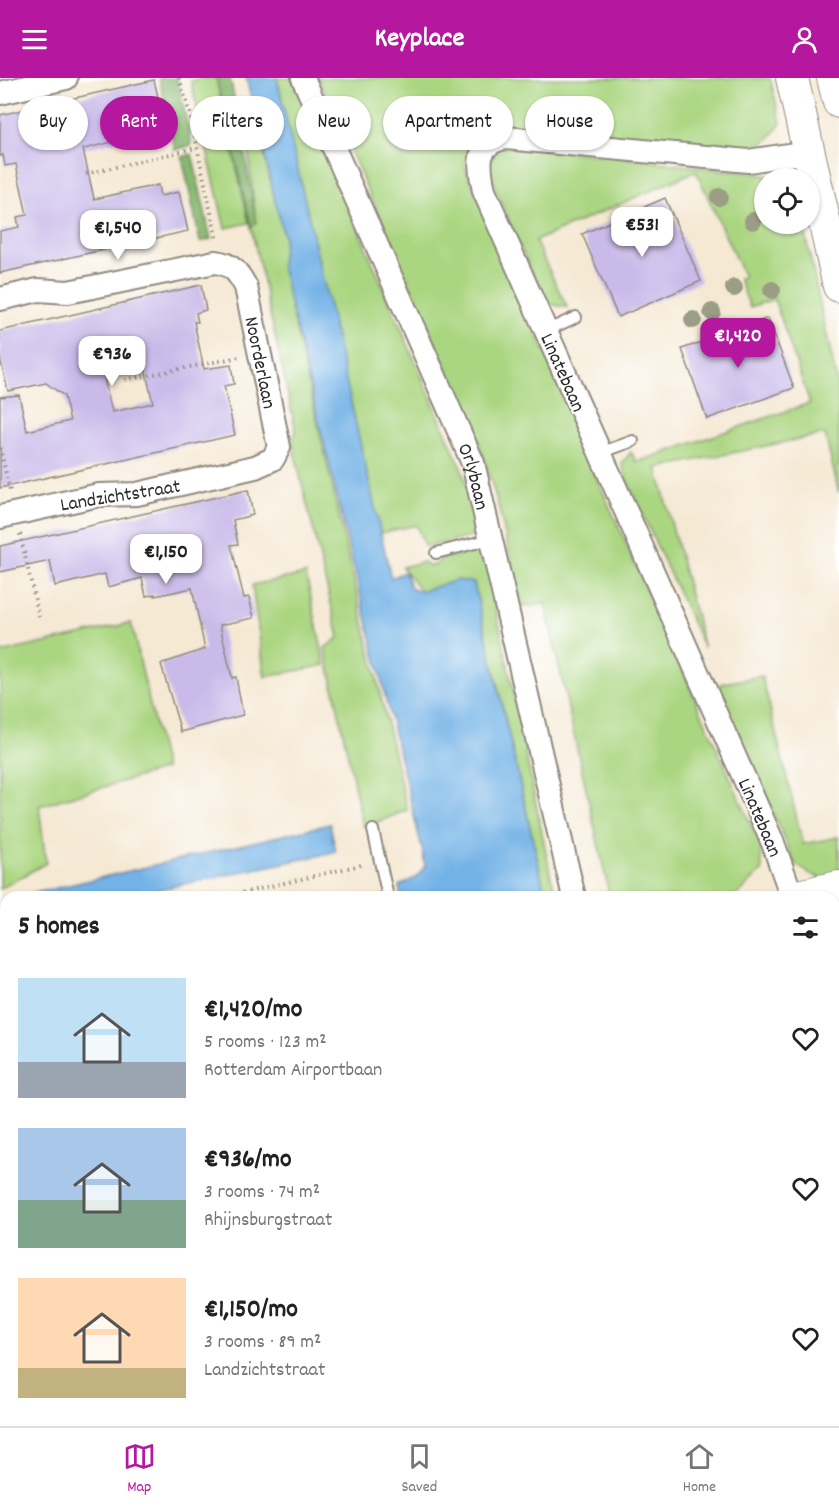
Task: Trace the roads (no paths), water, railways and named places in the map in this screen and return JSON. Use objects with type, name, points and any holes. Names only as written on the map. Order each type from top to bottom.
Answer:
[{"type":"main road","points":[[792,78],[809,152],[829,200],[839,286]]},
{"type":"main road","points":[[833,78],[839,102]]},
{"type":"main road","points":[[821,891],[839,887]]},
{"type":"street","points":[[0,93],[66,78]]},
{"type":"street","name":"Orlybaan","points":[[303,78],[473,464],[573,891]]},
{"type":"street","name":"Linatebaan","points":[[791,891],[773,843],[484,191],[480,158],[486,146],[494,140],[506,138],[748,161],[809,152]]},
{"type":"street","name":"Noorderlaan","points":[[0,299],[38,290],[68,292],[215,262],[228,265],[240,274],[246,287],[279,447],[273,459]]},
{"type":"street","name":"Landzichtstraat","points":[[0,516],[99,495],[137,494],[255,467],[273,459]]},
{"type":"lane","points":[[546,331],[576,317]]},
{"type":"lane","points":[[600,453],[633,441]]},
{"type":"lane","points":[[436,553],[491,539]]},
{"type":"lane","points":[[373,830],[387,891]]},
{"type":"water","points":[[246,78],[277,78],[281,96],[250,96]]},
{"type":"water","points":[[284,109],[391,578],[405,572],[411,589],[421,591],[458,580],[474,583],[545,891],[400,891],[399,886],[417,877],[425,866],[423,853],[281,265],[284,238],[263,150],[284,150]]},
{"type":"water","points":[[330,824],[336,852],[151,891],[44,891]]}]
